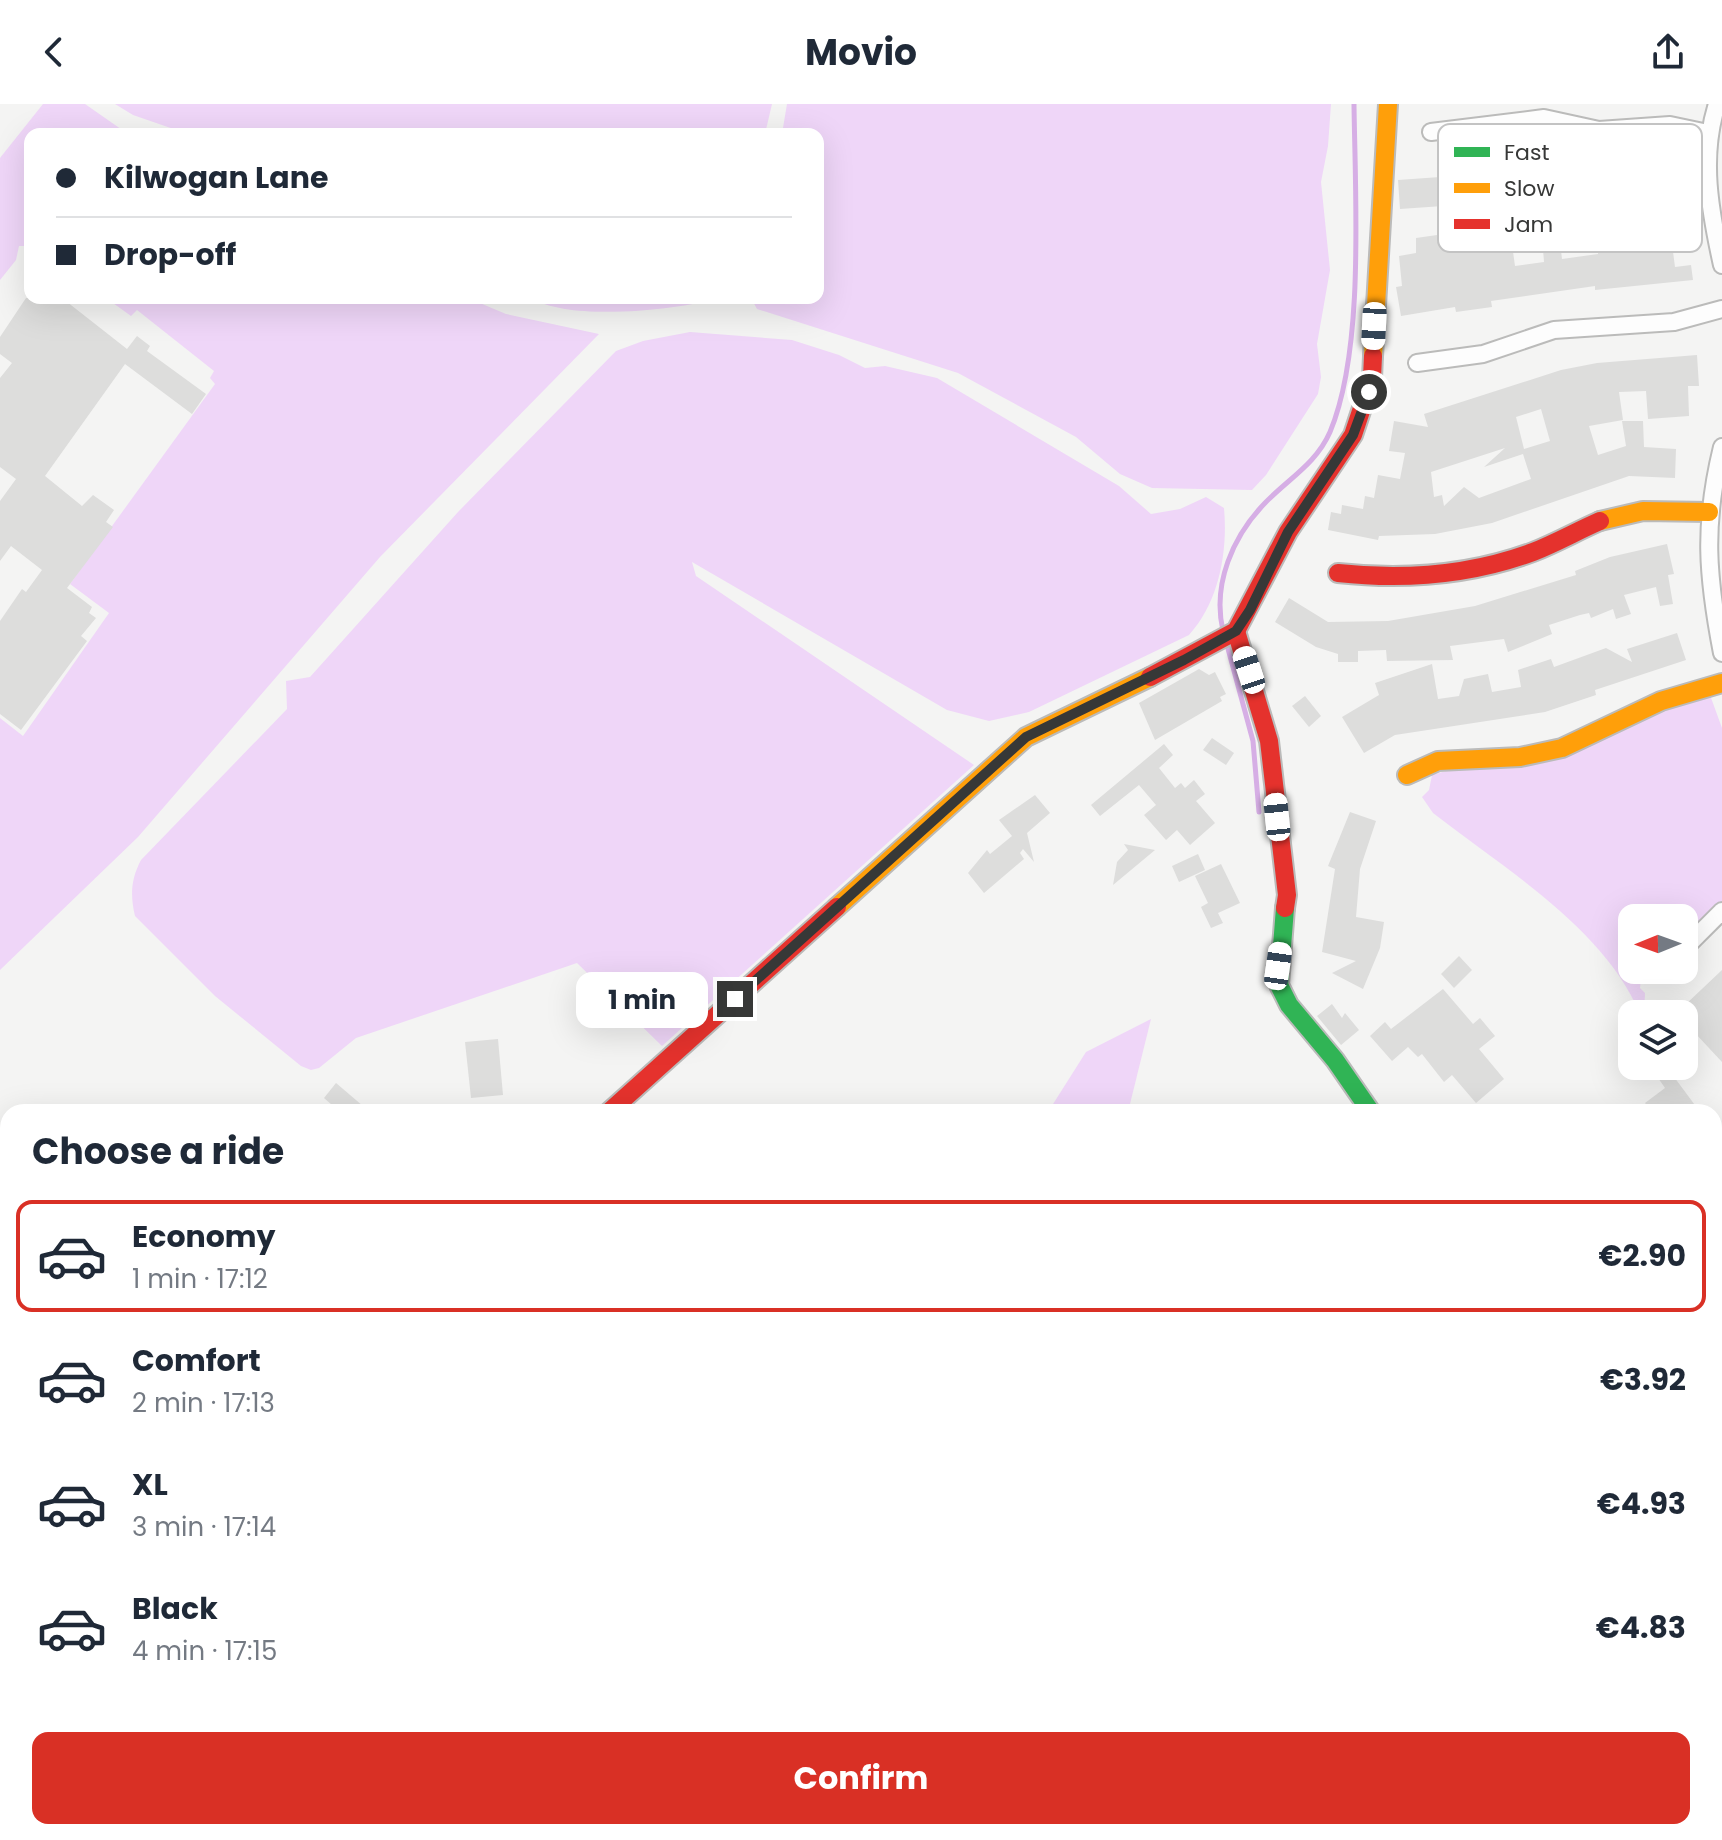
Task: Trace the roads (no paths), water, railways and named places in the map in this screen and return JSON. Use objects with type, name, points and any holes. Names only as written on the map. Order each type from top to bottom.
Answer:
[{"type":"street","points":[[618,1104],[1026,737],[1213,644],[1233,632],[1250,610],[1288,532],[1361,419],[1372,378],[1388,104]]},
{"type":"street","points":[[1717,104],[1708,133],[1709,195],[1722,265]]},
{"type":"street","points":[[1496,124],[1544,118],[1572,124]]},
{"type":"street","points":[[1431,132],[1438,131]]},
{"type":"street","points":[[1702,132],[1708,133]]},
{"type":"street","points":[[1417,363],[1483,354],[1554,330],[1674,322],[1722,309]]},
{"type":"street","points":[[1722,447],[1709,512],[1710,589],[1722,653]]},
{"type":"street","points":[[1338,573],[1386,579],[1438,572],[1519,557],[1619,514],[1662,509],[1709,512]]},
{"type":"street","points":[[1233,632],[1269,741],[1287,895],[1278,966],[1279,985],[1289,1005],[1335,1060],[1365,1104]]},
{"type":"street","points":[[1407,775],[1438,761],[1520,757],[1562,748],[1661,701],[1722,683]]},
{"type":"street","points":[[1698,935],[1722,911]]},
{"type":"waterway","points":[[1223,631],[1220,613],[1223,579],[1243,530],[1265,503],[1317,453],[1330,432],[1341,398],[1349,359],[1356,271],[1354,104]]},
{"type":"waterway","points":[[1227,645],[1253,741],[1259,812]]}]
